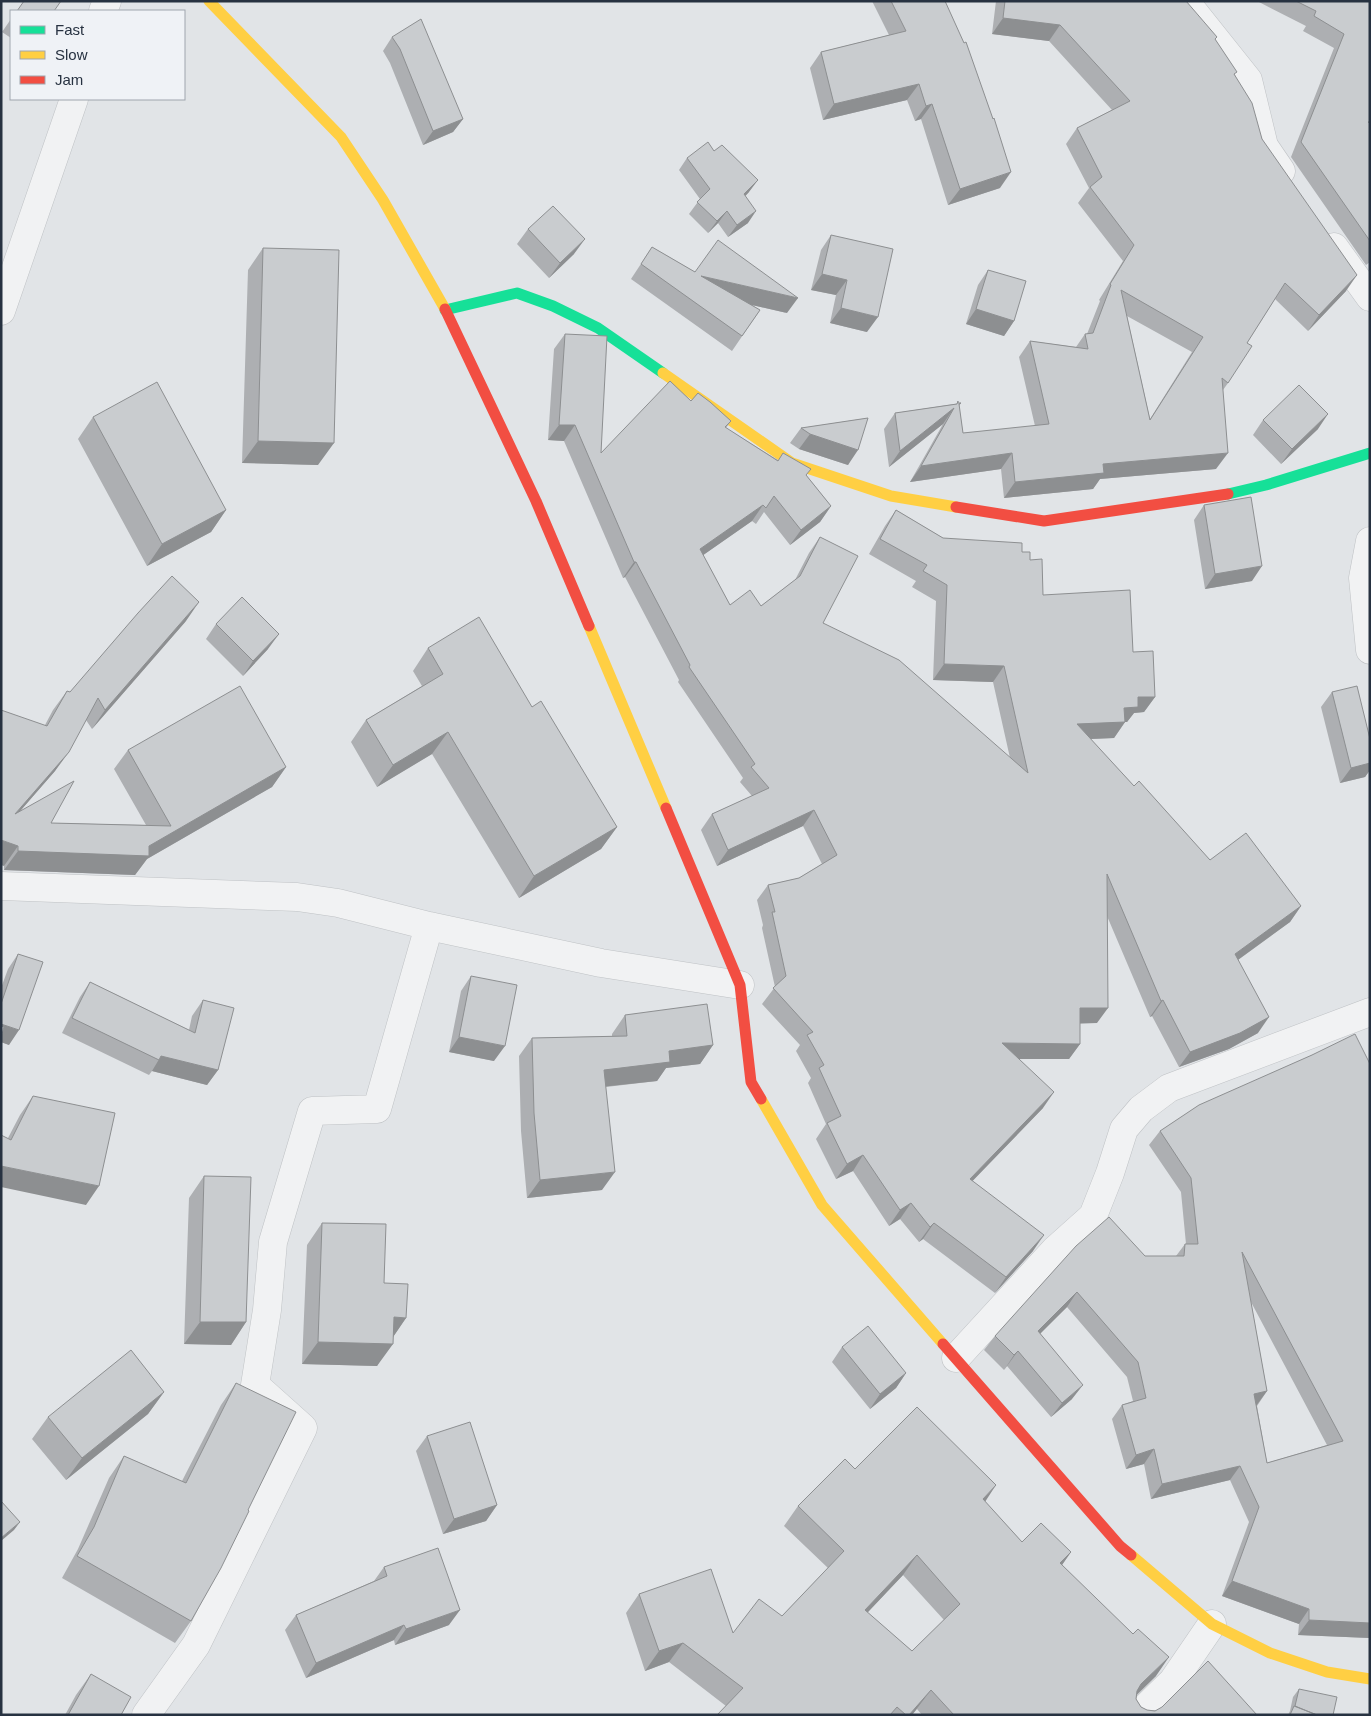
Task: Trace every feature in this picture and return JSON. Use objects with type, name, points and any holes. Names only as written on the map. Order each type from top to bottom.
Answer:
[{"type":"street","points":[[209,1],[341,137],[383,200],[445,310],[536,501],[740,986],[752,1082],[822,1205],[1120,1546],[1212,1624],[1270,1653],[1327,1672],[1370,1679]]},
{"type":"street","points":[[1185,1],[1248,80],[1264,146],[1296,193]]},
{"type":"street","points":[[1,311],[74,100]]},
{"type":"street","points":[[1318,224],[1370,296]]},
{"type":"street","points":[[445,310],[517,293],[544,303],[598,328],[792,463],[891,496],[1044,521],[1217,496],[1266,485],[1370,454]]},
{"type":"street","points":[[1370,540],[1364,578],[1370,650]]},
{"type":"street","points":[[1,886],[297,897],[338,903],[429,926],[602,963],[740,986]]},
{"type":"street","points":[[146,1715],[196,1645],[303,1428],[255,1385],[267,1310],[273,1242],[312,1111],[377,1109],[429,926]]},
{"type":"street","points":[[956,1358],[1055,1250],[1093,1216],[1110,1173],[1124,1129],[1142,1109],[1169,1088],[1370,1012]]},
{"type":"street","points":[[1138,1715],[1173,1681],[1212,1624]]},
{"type":"building","points":[[24,1],[61,1],[55,10],[18,10]]},
{"type":"building","points":[[891,1],[945,1],[964,43],[966,42],[994,118],[1011,172],[960,189],[932,104],[926,106],[919,84],[834,104],[821,52],[906,31]]},
{"type":"building","points":[[1005,1],[1186,1],[1217,37],[1215,39],[1237,72],[1234,74],[1252,103],[1262,139],[1357,275],[1319,315],[1285,283],[1247,343],[1252,346],[1228,383],[1222,378],[1228,453],[1103,464],[1104,473],[1015,482],[1012,453],[921,466],[954,408],[900,451],[895,413],[957,404],[958,401],[958,403],[961,403],[959,404],[963,433],[1049,424],[1030,341],[1088,349],[1085,334],[1093,333],[1110,284],[1134,245],[1090,187],[1102,177],[1077,128],[1130,101],[1060,25],[1003,18]],"holes":[[[1121,290],[1203,337],[1150,420]]]},
{"type":"building","points":[[1296,1],[1370,1],[1370,122],[1368,122],[1370,123],[1370,241],[1301,142],[1344,34],[1314,16],[1316,11]]},
{"type":"building","points":[[421,19],[463,119],[433,131],[400,49],[392,37]]},
{"type":"building","points":[[708,142],[714,151],[722,145],[758,180],[744,194],[756,211],[737,225],[727,211],[717,221],[697,202],[710,189],[687,158]]},
{"type":"building","points":[[553,206],[585,239],[560,263],[528,229]]},
{"type":"building","points":[[831,235],[893,249],[878,317],[841,308],[847,280],[822,274]]},
{"type":"building","points":[[718,240],[798,298],[701,276],[760,310],[742,336],[641,264],[652,247],[695,272]]},
{"type":"building","points":[[263,248],[339,250],[334,443],[258,441]]},
{"type":"building","points":[[988,270],[1026,281],[1014,321],[976,309]]},
{"type":"building","points":[[565,334],[607,336],[601,453],[670,381],[691,401],[698,393],[731,421],[725,427],[778,461],[783,453],[811,469],[806,475],[831,506],[801,530],[774,496],[766,508],[763,505],[700,549],[730,605],[750,590],[761,606],[800,576],[820,537],[858,556],[823,623],[899,660],[1028,773],[1004,666],[944,664],[947,585],[923,571],[927,565],[880,539],[896,510],[943,538],[1022,543],[1022,552],[1030,552],[1030,560],[1042,559],[1043,595],[1130,590],[1133,652],[1153,651],[1155,697],[1138,697],[1138,707],[1124,708],[1125,722],[1077,724],[1134,786],[1139,781],[1210,860],[1246,833],[1301,906],[1235,954],[1269,1017],[1240,1033],[1190,1052],[1163,1000],[1161,1001],[1107,874],[1108,1008],[1080,1008],[1080,1044],[1002,1043],[1054,1092],[970,1179],[1044,1235],[1006,1277],[934,1223],[930,1227],[911,1203],[900,1210],[863,1155],[847,1164],[827,1123],[841,1116],[819,1068],[824,1065],[807,1035],[813,1032],[773,988],[786,976],[772,912],[775,912],[768,885],[799,878],[837,855],[814,810],[728,850],[712,814],[769,788],[751,767],[755,764],[689,667],[690,665],[636,562],[634,562],[575,425],[559,425]]},
{"type":"building","points":[[157,382],[226,510],[162,544],[93,417]]},
{"type":"building","points":[[1299,385],[1328,414],[1292,449],[1263,420]]},
{"type":"building","points":[[868,418],[858,450],[810,434],[801,428]]},
{"type":"building","points":[[1251,497],[1262,566],[1215,574],[1204,505]]},
{"type":"building","points":[[172,576],[199,602],[105,710],[98,698],[69,752],[15,814],[74,781],[51,823],[171,826],[128,750],[240,686],[286,767],[149,846],[149,856],[18,851],[18,846],[1,840],[1,710],[47,726],[67,691],[70,692]]},
{"type":"building","points":[[242,597],[279,634],[253,661],[216,624]]},
{"type":"building","points":[[479,617],[532,707],[541,701],[617,827],[534,876],[448,732],[393,765],[366,720],[443,674],[428,648]]},
{"type":"building","points":[[1357,686],[1370,739],[1370,763],[1351,768],[1332,692]]},
{"type":"building","points":[[18,954],[43,962],[19,1030],[1,1024],[1,1004]]},
{"type":"building","points":[[471,976],[517,985],[505,1046],[459,1037]]},
{"type":"building","points":[[90,982],[195,1033],[203,1000],[234,1008],[218,1070],[161,1056],[159,1060],[72,1018]]},
{"type":"building","points":[[707,1004],[713,1045],[669,1051],[670,1062],[604,1070],[615,1172],[540,1180],[534,1113],[532,1038],[627,1036],[625,1015]]},
{"type":"building","points":[[1,1026],[4,1027],[1,1038]]},
{"type":"building","points":[[1355,1034],[1370,1064],[1370,1623],[1309,1620],[1309,1609],[1232,1581],[1259,1507],[1240,1466],[1162,1484],[1154,1449],[1136,1455],[1122,1405],[1146,1398],[1138,1362],[1077,1292],[1038,1331],[1083,1385],[1062,1403],[1018,1351],[1014,1355],[995,1336],[1076,1246],[1109,1217],[1145,1256],[1184,1256],[1185,1244],[1198,1244],[1191,1178],[1160,1131],[1199,1105]],"holes":[[[1242,1252],[1343,1441],[1267,1463],[1254,1394],[1267,1391]]]},
{"type":"building","points":[[33,1096],[115,1113],[99,1186],[1,1166],[1,1135],[11,1140]]},
{"type":"building","points":[[204,1176],[251,1177],[246,1322],[200,1322]]},
{"type":"building","points":[[322,1223],[386,1224],[384,1283],[408,1284],[406,1318],[394,1317],[393,1344],[318,1342]]},
{"type":"building","points":[[868,1326],[906,1373],[880,1394],[842,1347]]},
{"type":"building","points":[[131,1350],[164,1392],[82,1458],[48,1417]]},
{"type":"building","points":[[236,1383],[296,1412],[221,1568],[191,1621],[77,1556],[94,1527],[124,1456],[186,1483]]},
{"type":"building","points":[[917,1407],[996,1485],[983,1499],[1022,1542],[1041,1523],[1071,1552],[1060,1563],[1133,1634],[1138,1629],[1169,1657],[1141,1684],[1137,1691],[1136,1699],[1141,1707],[1155,1711],[1162,1707],[1208,1661],[1257,1715],[954,1715],[931,1690],[909,1715],[906,1715],[897,1707],[890,1715],[717,1715],[743,1688],[683,1643],[659,1651],[639,1594],[711,1569],[733,1633],[759,1599],[782,1616],[844,1551],[798,1506],[845,1459],[855,1469]],"holes":[[[917,1555],[960,1604],[912,1651],[865,1610]]]},
{"type":"building","points":[[470,1422],[497,1505],[454,1519],[427,1436]]},
{"type":"building","points":[[1,1501],[20,1522],[1,1538]]},
{"type":"building","points":[[438,1548],[460,1610],[406,1629],[404,1625],[316,1663],[296,1615],[387,1576],[384,1567]]},
{"type":"building","points":[[91,1674],[131,1697],[121,1715],[68,1715]]},
{"type":"building","points":[[1299,1689],[1337,1697],[1333,1715],[1317,1715],[1295,1706]]},
{"type":"building","points":[[1294,1706],[1317,1715],[1290,1715]]},
{"type":"traffic: fast","points":[[445,310],[517,293],[553,306],[598,328],[663,373]]},
{"type":"traffic: fast","points":[[1228,494],[1266,485],[1370,453]]},
{"type":"traffic: slow","points":[[209,1],[341,137],[383,200],[445,309]]},
{"type":"traffic: slow","points":[[663,373],[792,463],[891,496],[956,507]]},
{"type":"traffic: slow","points":[[589,626],[666,808]]},
{"type":"traffic: slow","points":[[761,1099],[822,1205],[943,1344]]},
{"type":"traffic: slow","points":[[1131,1555],[1212,1624],[1270,1653],[1327,1672],[1370,1679]]},
{"type":"traffic: jam","points":[[445,309],[536,501],[589,626]]},
{"type":"traffic: jam","points":[[956,507],[1044,521],[1228,494]]},
{"type":"traffic: jam","points":[[666,808],[740,985],[751,1082],[761,1099]]},
{"type":"traffic: jam","points":[[943,1344],[1120,1546],[1131,1555]]}]
